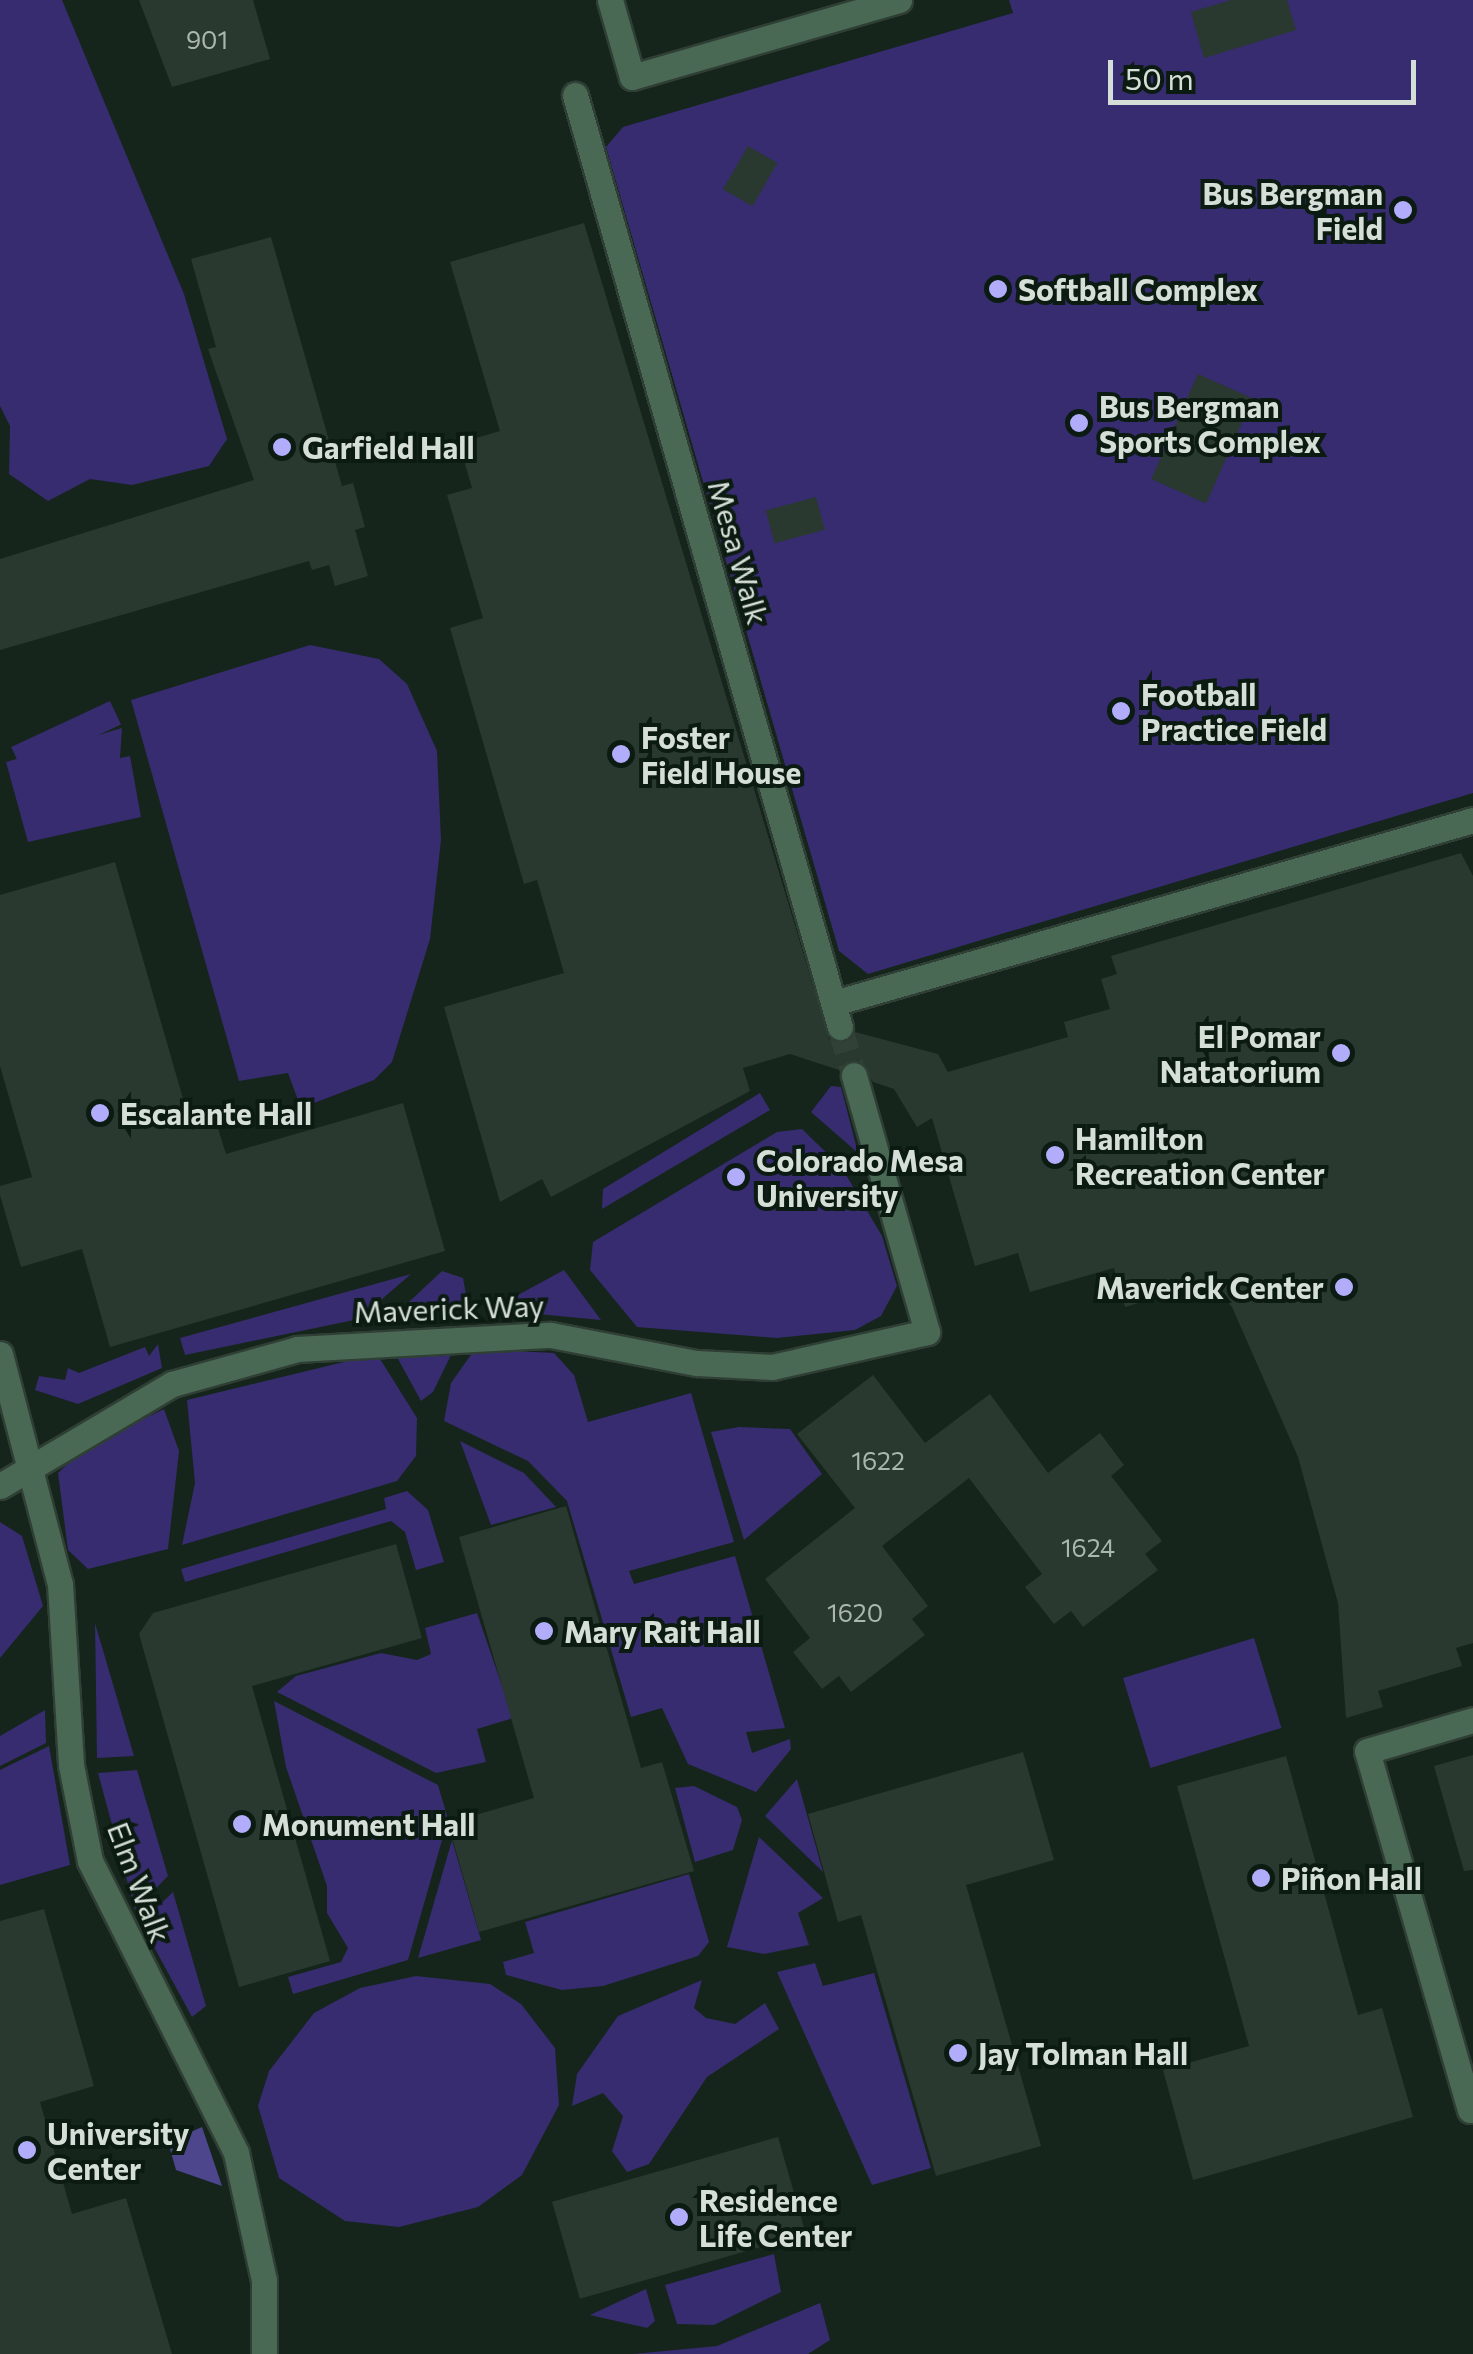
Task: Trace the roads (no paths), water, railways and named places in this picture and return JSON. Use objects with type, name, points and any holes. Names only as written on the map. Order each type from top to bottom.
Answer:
[{"type":"street","points":[[610,0],[632,78],[898,0]]},
{"type":"street","name":"Mesa Walk","points":[[575,95],[837,1015],[1473,820]]},
{"type":"street","name":"Maverick Way","points":[[0,1486],[172,1384],[297,1349],[552,1335],[697,1363],[772,1367],[927,1332],[854,1075]]},
{"type":"street","name":"Elm Walk","points":[[0,1354],[60,1584],[70,1766],[90,1861],[236,2153],[261,2264],[264,2354]]},
{"type":"street","points":[[1470,2110],[1368,1751],[1473,1720]]},
{"type":"tunnel","points":[[840,1027],[854,1075]]},
{"type":"place","name":"Bus Bergman Field","points":[[1403,210]]},
{"type":"place","name":"Softball Complex","points":[[998,289]]},
{"type":"place","name":"Bus Bergman Sports Complex","points":[[1079,423]]},
{"type":"place","name":"Garfield Hall","points":[[282,447]]},
{"type":"place","name":"Football Practice Field","points":[[1121,711]]},
{"type":"place","name":"Foster Field House","points":[[621,754]]},
{"type":"place","name":"El Pomar Natatorium","points":[[1341,1053]]},
{"type":"place","name":"Escalante Hall","points":[[100,1113]]},
{"type":"place","name":"Hamilton Recreation Center","points":[[1055,1155]]},
{"type":"place","name":"Colorado Mesa University","points":[[736,1177]]},
{"type":"place","name":"Maverick Center","points":[[1344,1287]]},
{"type":"place","name":"Mary Rait Hall","points":[[544,1631]]},
{"type":"place","name":"Monument Hall","points":[[242,1824]]},
{"type":"place","name":"Piñon Hall","points":[[1261,1878]]},
{"type":"place","name":"Jay Tolman Hall","points":[[958,2053]]},
{"type":"place","name":"University Center","points":[[27,2150]]},
{"type":"place","name":"Residence Life Center","points":[[679,2217]]}]
